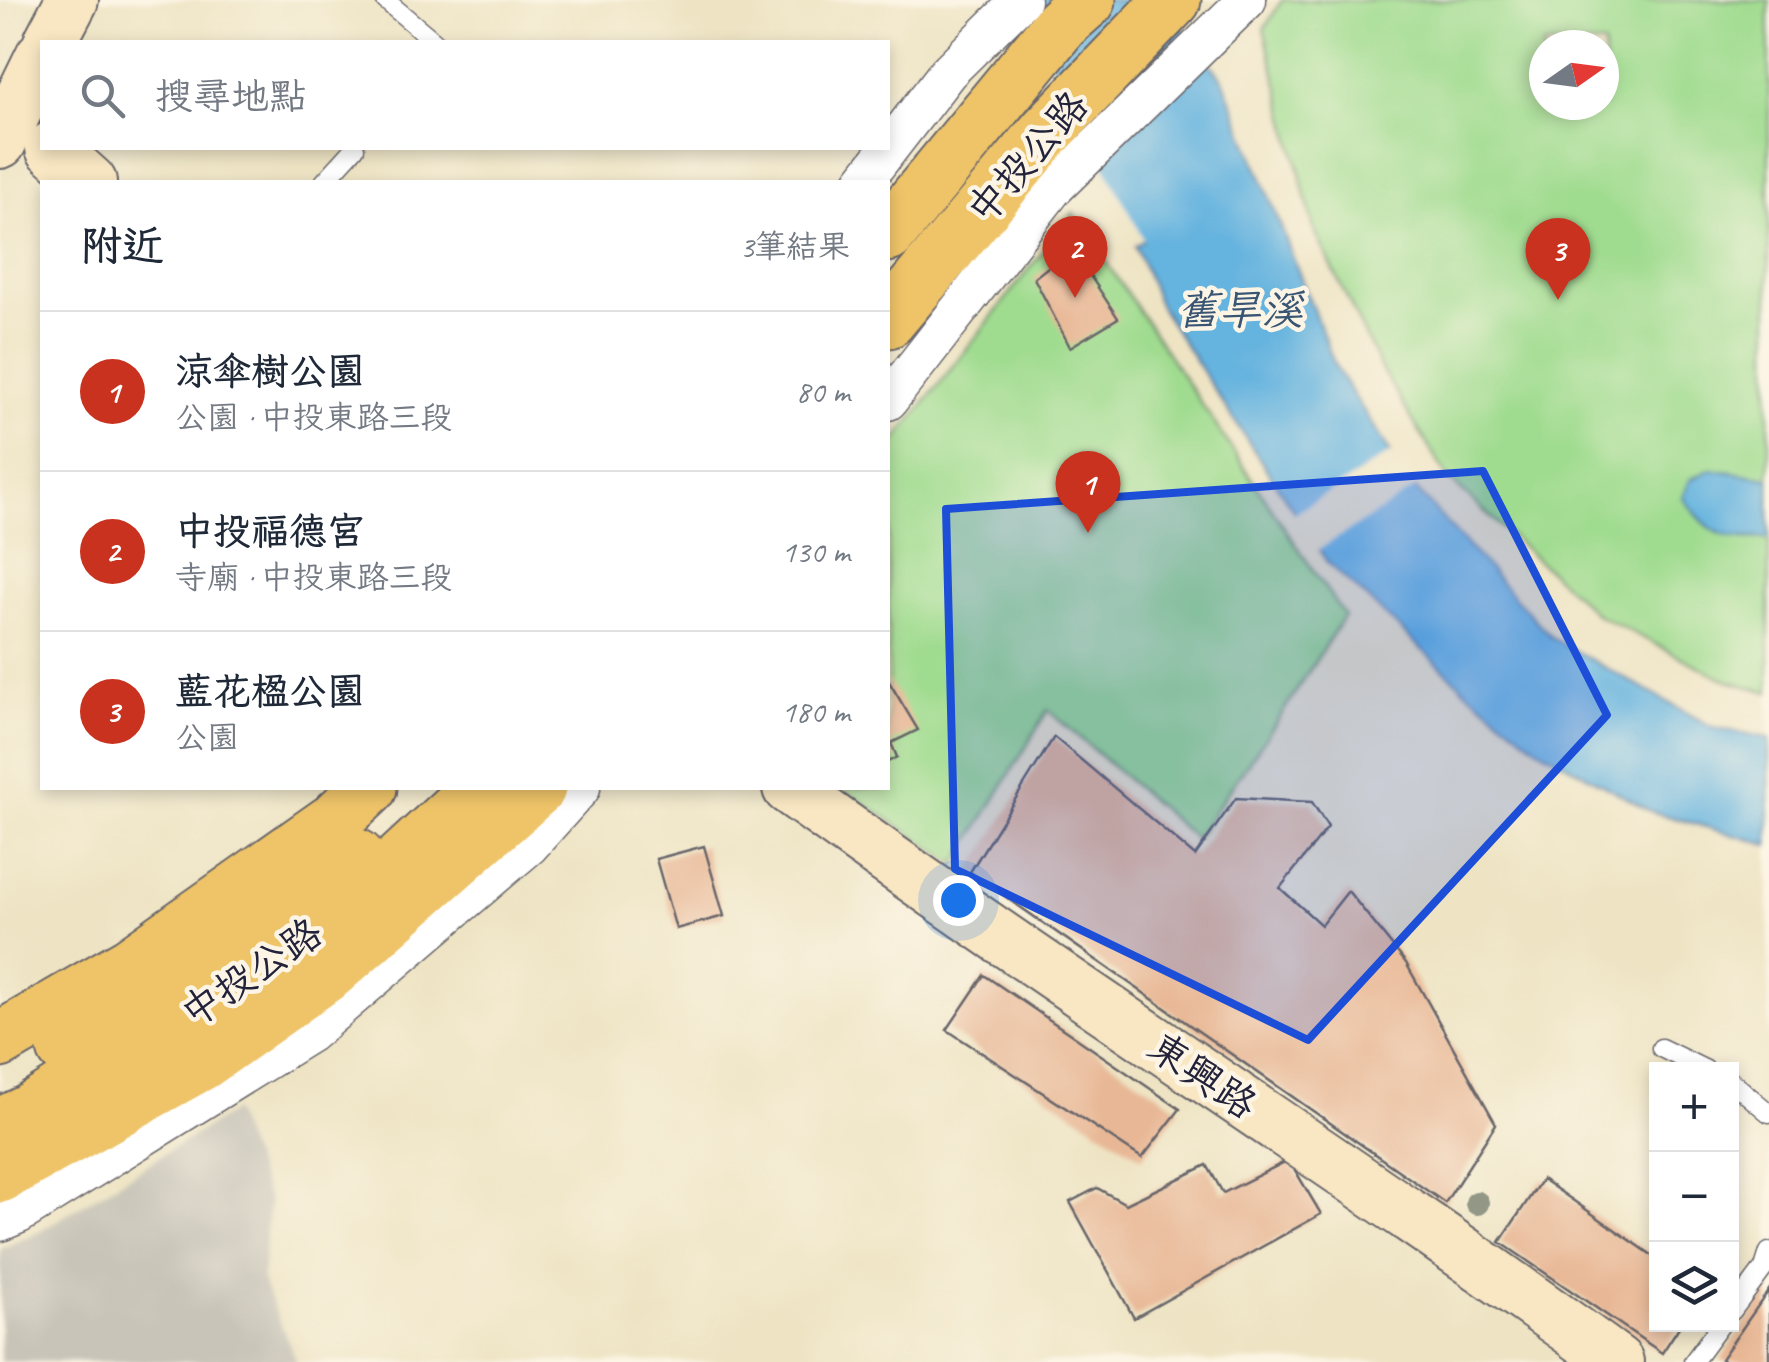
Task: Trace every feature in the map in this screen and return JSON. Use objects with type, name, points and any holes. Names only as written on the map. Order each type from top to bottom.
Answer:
[{"type":"main road","name":"中投公路","points":[[890,232],[1061,24],[1088,0]]},
{"type":"main road","name":"中投公路","points":[[890,318],[1048,130],[1172,0]]},
{"type":"main road","points":[[0,1040],[131,964],[335,820],[367,790]]},
{"type":"main road","name":"中投公路","points":[[0,1086],[25,1074],[366,852],[424,790]]},
{"type":"main road","name":"中投公路","points":[[0,1126],[60,1094],[291,950],[369,890],[477,790]]},
{"type":"main road","points":[[0,1176],[201,1062],[330,971],[536,790]]},
{"type":"street","points":[[51,40],[72,0]]},
{"type":"street","points":[[890,147],[948,72],[1021,0]]},
{"type":"street","points":[[890,397],[1053,189],[1246,0]]},
{"type":"street","points":[[14,123],[40,61]]},
{"type":"street","points":[[54,150],[88,180]]},
{"type":"street","points":[[865,180],[888,150]]},
{"type":"street","points":[[0,1031],[52,1006],[343,790]]},
{"type":"street","points":[[0,1222],[19,1214],[310,1033],[529,846],[579,790]]},
{"type":"street","name":"東興路","points":[[792,790],[920,883],[1458,1248],[1617,1362]]},
{"type":"lane","points":[[385,0],[433,40]]},
{"type":"lane","points":[[326,180],[353,150]]},
{"type":"lane","points":[[1660,1048],[1689,1062]]},
{"type":"lane","points":[[1739,1088],[1769,1113]]},
{"type":"lane","points":[[1739,1302],[1764,1268],[1769,1252]]},
{"type":"lane","points":[[1693,1362],[1715,1332]]},
{"type":"highlighted area","points":[[1483,471],[1607,715],[1308,1040],[955,869],[946,509]]},
{"type":"shaded area","points":[[233,1111],[269,1201],[262,1280],[297,1362],[0,1362],[0,1249],[39,1232]]},
{"type":"green space","points":[[1282,0],[1769,0],[1769,692],[1728,681],[1596,614],[1448,478],[1382,371],[1314,229],[1264,29]]},
{"type":"green space","points":[[1073,213],[1344,616],[1195,839],[1048,710],[956,864],[844,790],[890,790],[890,447]]},
{"type":"water","name":"舊旱溪","points":[[1037,0],[1161,0],[1224,81],[1336,368],[1411,484],[1552,638],[1713,727],[1769,738],[1769,845],[1650,811],[1538,748],[1465,689],[1327,562],[1160,307],[1135,246],[1147,238],[1161,262],[1201,250],[1189,203]]},
{"type":"water","points":[[1711,469],[1769,478],[1769,538],[1719,533],[1683,498],[1690,480]]},
{"type":"pier","points":[[1395,450],[1419,486],[1315,552],[1291,516]]},
{"type":"building","points":[[1072,248],[1118,318],[1070,347],[1034,278]]},
{"type":"building","points":[[890,683],[918,730],[891,743],[897,757],[890,761]]},
{"type":"building","points":[[1054,737],[1195,856],[1236,798],[1312,802],[1328,827],[1280,888],[1321,925],[1348,891],[1406,963],[1496,1124],[1445,1203],[970,872]]},
{"type":"building","points":[[704,846],[724,916],[676,929],[656,859]]},
{"type":"building","points":[[984,975],[1180,1109],[1142,1158],[947,1030]]},
{"type":"building","points":[[1289,1160],[1321,1214],[1134,1318],[1070,1202],[1097,1188],[1126,1204],[1207,1165],[1223,1193]]},
{"type":"building","points":[[1542,1179],[1649,1253],[1649,1332],[1676,1332],[1662,1353],[1500,1242]]},
{"type":"building","points":[[1769,1290],[1769,1362],[1725,1362],[1721,1359]]},
{"type":"waterway","name":"舊旱溪","points":[[1050,0],[1220,322]]},
{"type":"place","name":"中投福德宮","points":[[1075,298]]},
{"type":"place","name":"藍花楹公園","points":[[1558,300]]},
{"type":"place","name":"涼傘樹公園","points":[[1088,533]]}]
